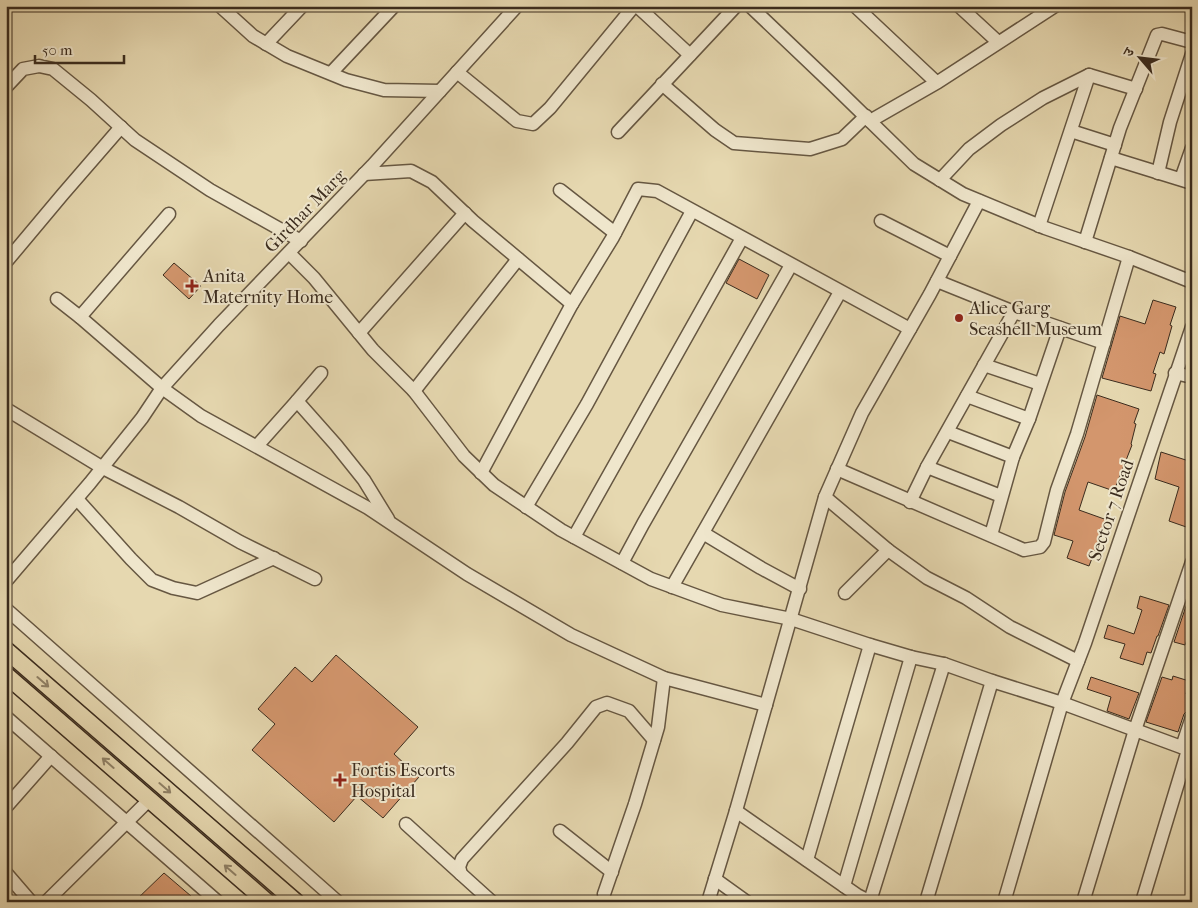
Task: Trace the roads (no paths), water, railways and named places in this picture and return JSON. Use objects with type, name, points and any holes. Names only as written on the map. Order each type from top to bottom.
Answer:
[{"type":"main road","points":[[6,650],[296,902]]},
{"type":"main road","points":[[6,675],[267,902]]},
{"type":"street","points":[[220,6],[253,36],[266,44],[288,56],[346,80],[384,90],[440,92]]},
{"type":"street","points":[[266,44],[302,6]]},
{"type":"street","points":[[331,73],[394,6]]},
{"type":"street","name":"Girdhar Marg","points":[[6,582],[103,468],[142,418],[162,388],[219,325],[368,170],[517,6]]},
{"type":"street","points":[[457,72],[516,121],[533,124],[550,108],[636,6],[690,54]]},
{"type":"street","points":[[618,132],[736,6]]},
{"type":"street","points":[[750,6],[914,164],[963,194],[979,201],[1039,226],[1129,257],[1192,282]]},
{"type":"street","points":[[855,6],[936,82]]},
{"type":"street","points":[[958,6],[998,42]]},
{"type":"street","points":[[662,84],[715,130],[734,143],[810,148],[842,139],[868,118],[936,82],[1055,6]]},
{"type":"street","points":[[1084,242],[1115,145],[1157,35],[1162,34],[1192,42]]},
{"type":"street","points":[[1158,173],[1170,122],[1192,54]]},
{"type":"street","points":[[6,87],[23,69],[38,66],[53,69],[135,140],[210,190],[301,241]]},
{"type":"street","points":[[940,180],[968,148],[1043,98],[1089,75],[1136,89]]},
{"type":"street","points":[[1039,226],[1089,75]]},
{"type":"street","points":[[6,262],[121,127]]},
{"type":"street","points":[[1071,131],[1115,145]]},
{"type":"street","points":[[1111,158],[1186,181],[1192,148]]},
{"type":"street","points":[[368,170],[411,171],[432,182],[465,213],[572,304]]},
{"type":"street","points":[[481,473],[572,304],[615,233],[638,189],[657,192],[692,210],[910,329]]},
{"type":"street","points":[[560,190],[615,233]]},
{"type":"street","points":[[708,902],[736,811],[825,497],[862,413],[937,282],[979,201]]},
{"type":"street","points":[[526,507],[587,404],[692,210]]},
{"type":"street","points":[[359,332],[465,213]]},
{"type":"street","points":[[80,318],[169,214]]},
{"type":"street","points":[[881,221],[950,256]]},
{"type":"street","points":[[574,536],[742,238]]},
{"type":"street","points":[[289,253],[314,278],[373,350],[414,391],[464,456],[494,486],[622,564],[651,579],[722,605],[791,619],[870,645],[944,664],[1062,702],[1187,749]]},
{"type":"street","points":[[837,469],[1024,550],[1040,546],[1044,542],[1057,490],[1077,434],[1129,257]]},
{"type":"street","points":[[414,391],[518,259]]},
{"type":"street","points":[[622,564],[791,265]]},
{"type":"street","points":[[937,282],[1014,312],[1104,343]]},
{"type":"street","points":[[672,587],[840,292]]},
{"type":"street","points":[[57,299],[162,388],[201,416],[368,508],[467,574],[571,636],[664,678],[766,705]]},
{"type":"street","points":[[910,502],[927,467],[1014,312]]},
{"type":"street","name":"Sector 7 Road","points":[[1004,902],[1062,702],[1192,327]]},
{"type":"street","points":[[991,536],[1013,457],[1029,419],[1060,328]]},
{"type":"street","points":[[984,364],[1040,384]]},
{"type":"street","points":[[257,446],[321,373]]},
{"type":"street","points":[[1175,373],[1192,377]]},
{"type":"street","points":[[968,396],[1029,419]]},
{"type":"street","points":[[297,401],[364,480],[390,522]]},
{"type":"street","points":[[6,409],[103,468],[315,579]]},
{"type":"street","points":[[948,432],[1013,457]]},
{"type":"street","points":[[927,467],[1001,496]]},
{"type":"street","points":[[825,497],[888,550],[927,578],[966,598],[1010,627],[1078,660]]},
{"type":"street","points":[[77,499],[152,580],[173,588],[197,593],[274,558]]},
{"type":"street","points":[[703,533],[800,589]]},
{"type":"street","points":[[845,593],[888,550]]},
{"type":"street","points":[[1083,902],[1135,730],[1192,562]]},
{"type":"street","points":[[6,609],[338,902]]},
{"type":"street","points":[[807,860],[870,645]]},
{"type":"street","points":[[844,886],[911,657]]},
{"type":"street","points":[[736,811],[857,895],[870,902],[944,664]]},
{"type":"street","points":[[604,894],[658,728],[664,678]]},
{"type":"street","points":[[926,902],[992,681]]},
{"type":"street","points":[[461,874],[459,867],[462,859],[596,707],[608,703],[629,711],[654,740]]},
{"type":"street","points":[[6,717],[218,902]]},
{"type":"street","points":[[1142,902],[1187,749],[1192,717]]},
{"type":"street","points":[[6,807],[51,756]]},
{"type":"street","points":[[46,902],[150,799]]},
{"type":"street","points":[[406,824],[492,902]]},
{"type":"street","points":[[560,831],[612,872]]},
{"type":"street","points":[[6,873],[31,902]]},
{"type":"street","points":[[715,879],[748,902]]},
{"type":"place","name":"Anita Maternity Home","points":[[192,286]]},
{"type":"place","name":"Alice Garg Seashell Museum","points":[[959,318]]},
{"type":"place","name":"Fortis Escorts Hospital","points":[[340,780]]}]
